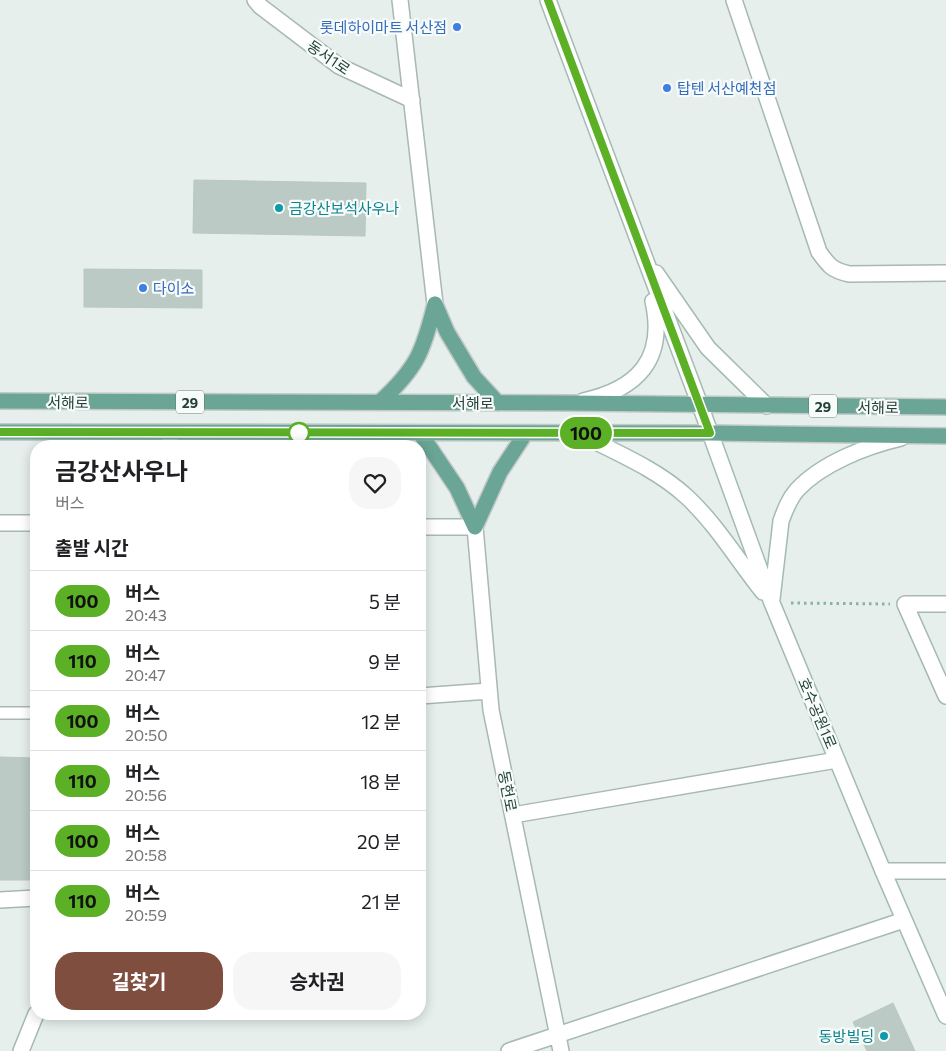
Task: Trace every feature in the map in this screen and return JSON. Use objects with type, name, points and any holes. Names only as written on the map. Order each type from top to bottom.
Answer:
[{"type":"main road","points":[[380,402],[402,382],[417,360],[428,331],[435,304]]},
{"type":"main road","points":[[435,304],[447,332],[474,377],[498,403]]},
{"type":"main road","name":"서해로","points":[[0,401],[572,403],[946,407]]},
{"type":"main road","name":"서해로","points":[[0,432],[170,440],[420,433],[710,433],[946,436]]},
{"type":"main road","points":[[420,433],[425,440]]},
{"type":"main road","points":[[475,528],[500,472],[524,434]]},
{"type":"main road","points":[[426,442],[458,488],[475,528]]},
{"type":"street","name":"동서1로","points":[[255,0],[260,6],[339,66],[412,100]]},
{"type":"street","points":[[400,0],[435,304]]},
{"type":"street","points":[[548,0],[644,255],[657,318],[657,332],[652,355],[641,373],[623,387],[595,398],[572,403]]},
{"type":"street","points":[[734,0],[819,252],[828,264],[836,271],[849,274],[946,273]]},
{"type":"street","points":[[644,255],[708,348],[767,406]]},
{"type":"street","name":"호수공원1로","points":[[644,255],[772,603],[883,871],[946,1016]]},
{"type":"street","points":[[578,433],[653,473],[687,497],[720,534],[772,603]]},
{"type":"street","points":[[772,603],[781,521],[796,490],[820,472],[850,455],[879,444],[913,435]]},
{"type":"street","points":[[0,523],[30,523]]},
{"type":"street","points":[[426,527],[475,528]]},
{"type":"street","name":"동헌로","points":[[475,528],[491,710],[561,1051]]},
{"type":"street","points":[[946,604],[905,604],[946,696]]},
{"type":"street","points":[[426,696],[489,691]]},
{"type":"street","points":[[512,815],[837,760]]},
{"type":"street","points":[[883,871],[946,871]]},
{"type":"street","points":[[0,900],[30,898]]},
{"type":"street","points":[[509,1051],[904,920]]},
{"type":"street","points":[[21,1051],[34,1020]]},
{"type":"lane","points":[[0,713],[30,713]]},
{"type":"path","points":[[772,603],[905,604]]},
{"type":"building","name":"금강산보석사우나","points":[[194,180],[366,183],[365,236],[193,233]]},
{"type":"building","name":"다이소","points":[[84,269],[202,270],[202,308],[84,307]]},
{"type":"building","points":[[0,757],[30,758],[30,880],[0,880]]},
{"type":"building","name":"동방빌딩","points":[[893,1003],[915,1051],[867,1051],[853,1022]]},
{"type":"bus line","name":"100","points":[[0,432],[170,434],[710,433],[548,0]]},
{"type":"place","name":"롯데하이마트 서산점","points":[[457,27]]},
{"type":"place","name":"탑텐 서산예천점","points":[[667,88]]},
{"type":"place","name":"금강산보석사우나","points":[[279,208]]},
{"type":"place","name":"다이소","points":[[143,288]]},
{"type":"place","name":"동방빌딩","points":[[884,1036]]}]
